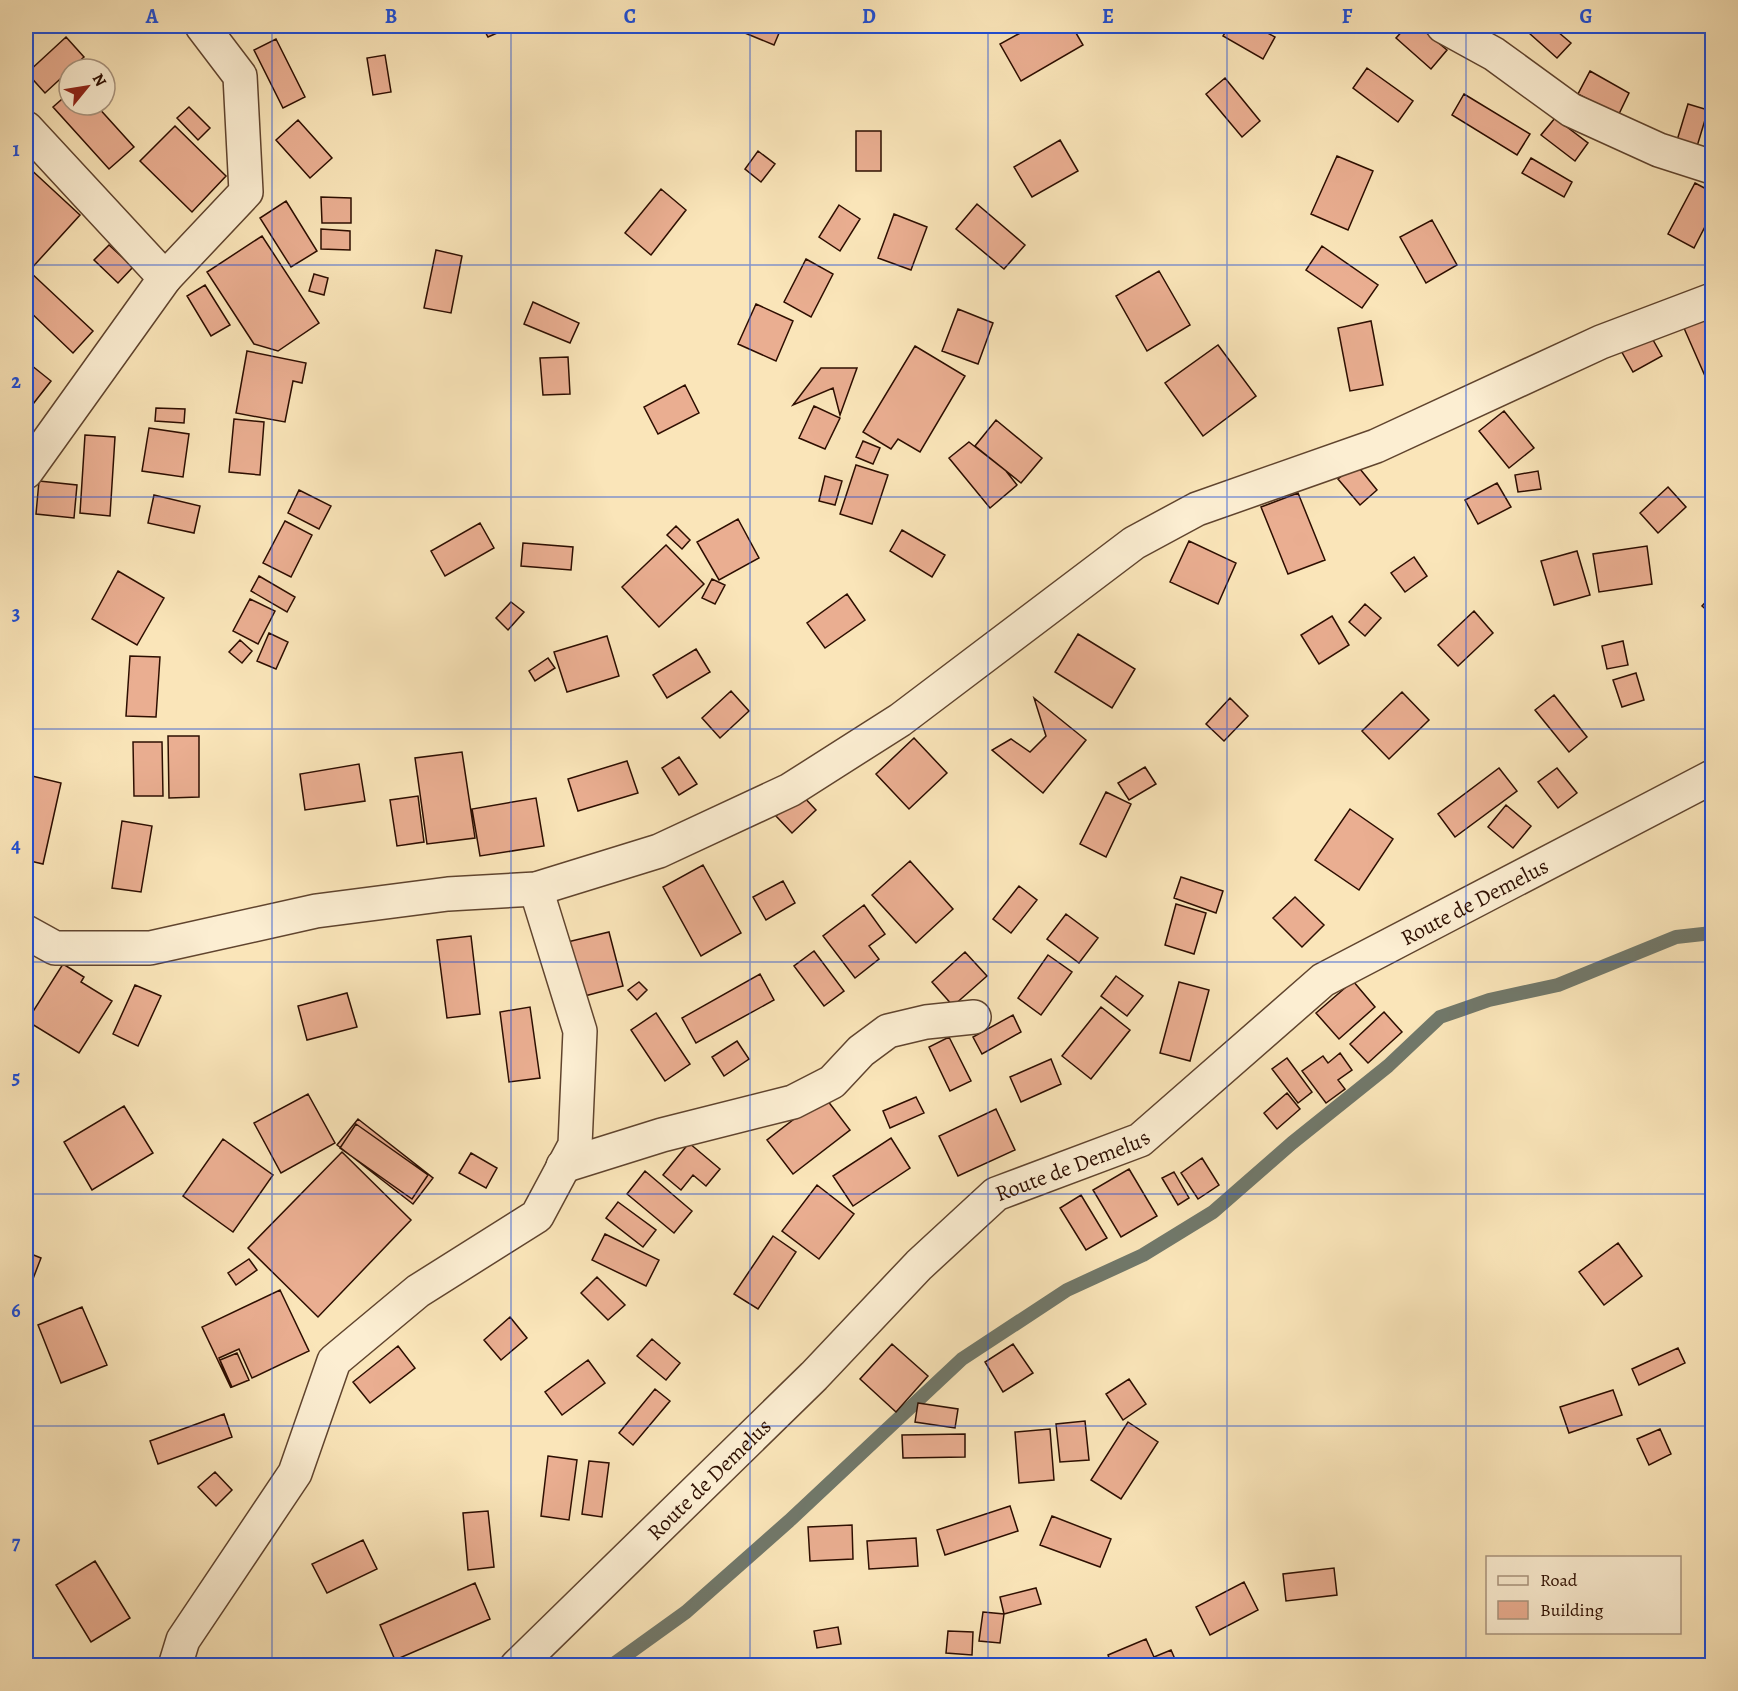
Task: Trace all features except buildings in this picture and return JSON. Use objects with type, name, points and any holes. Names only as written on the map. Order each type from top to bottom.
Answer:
[{"type":"street","points":[[26,472],[165,278],[246,192],[240,76],[202,26]]},
{"type":"street","points":[[1443,26],[1494,54],[1571,110],[1659,150],[1713,167]]},
{"type":"street","points":[[26,128],[165,278]]},
{"type":"street","points":[[26,932],[55,948],[150,948],[315,911],[448,894],[536,889],[659,851],[790,790],[900,720],[1134,543],[1197,509],[1376,446],[1601,342],[1713,300]]},
{"type":"street","name":"Route de Demelus","points":[[517,1665],[814,1376],[919,1265],[996,1194],[1140,1140],[1323,980],[1713,777]]},
{"type":"street","points":[[175,1665],[183,1640],[295,1473],[334,1361],[418,1291],[537,1216],[575,1145],[580,1031],[536,889]]},
{"type":"street","points":[[563,1166],[663,1135],[793,1102],[832,1082],[861,1051],[888,1031],[926,1022],[974,1017]]},
{"type":"waterway","points":[[611,1666],[686,1612],[789,1521],[962,1359],[1067,1290],[1143,1255],[1213,1212],[1292,1143],[1388,1066],[1440,1017],[1489,1000],[1558,985],[1676,937],[1712,933]]}]
